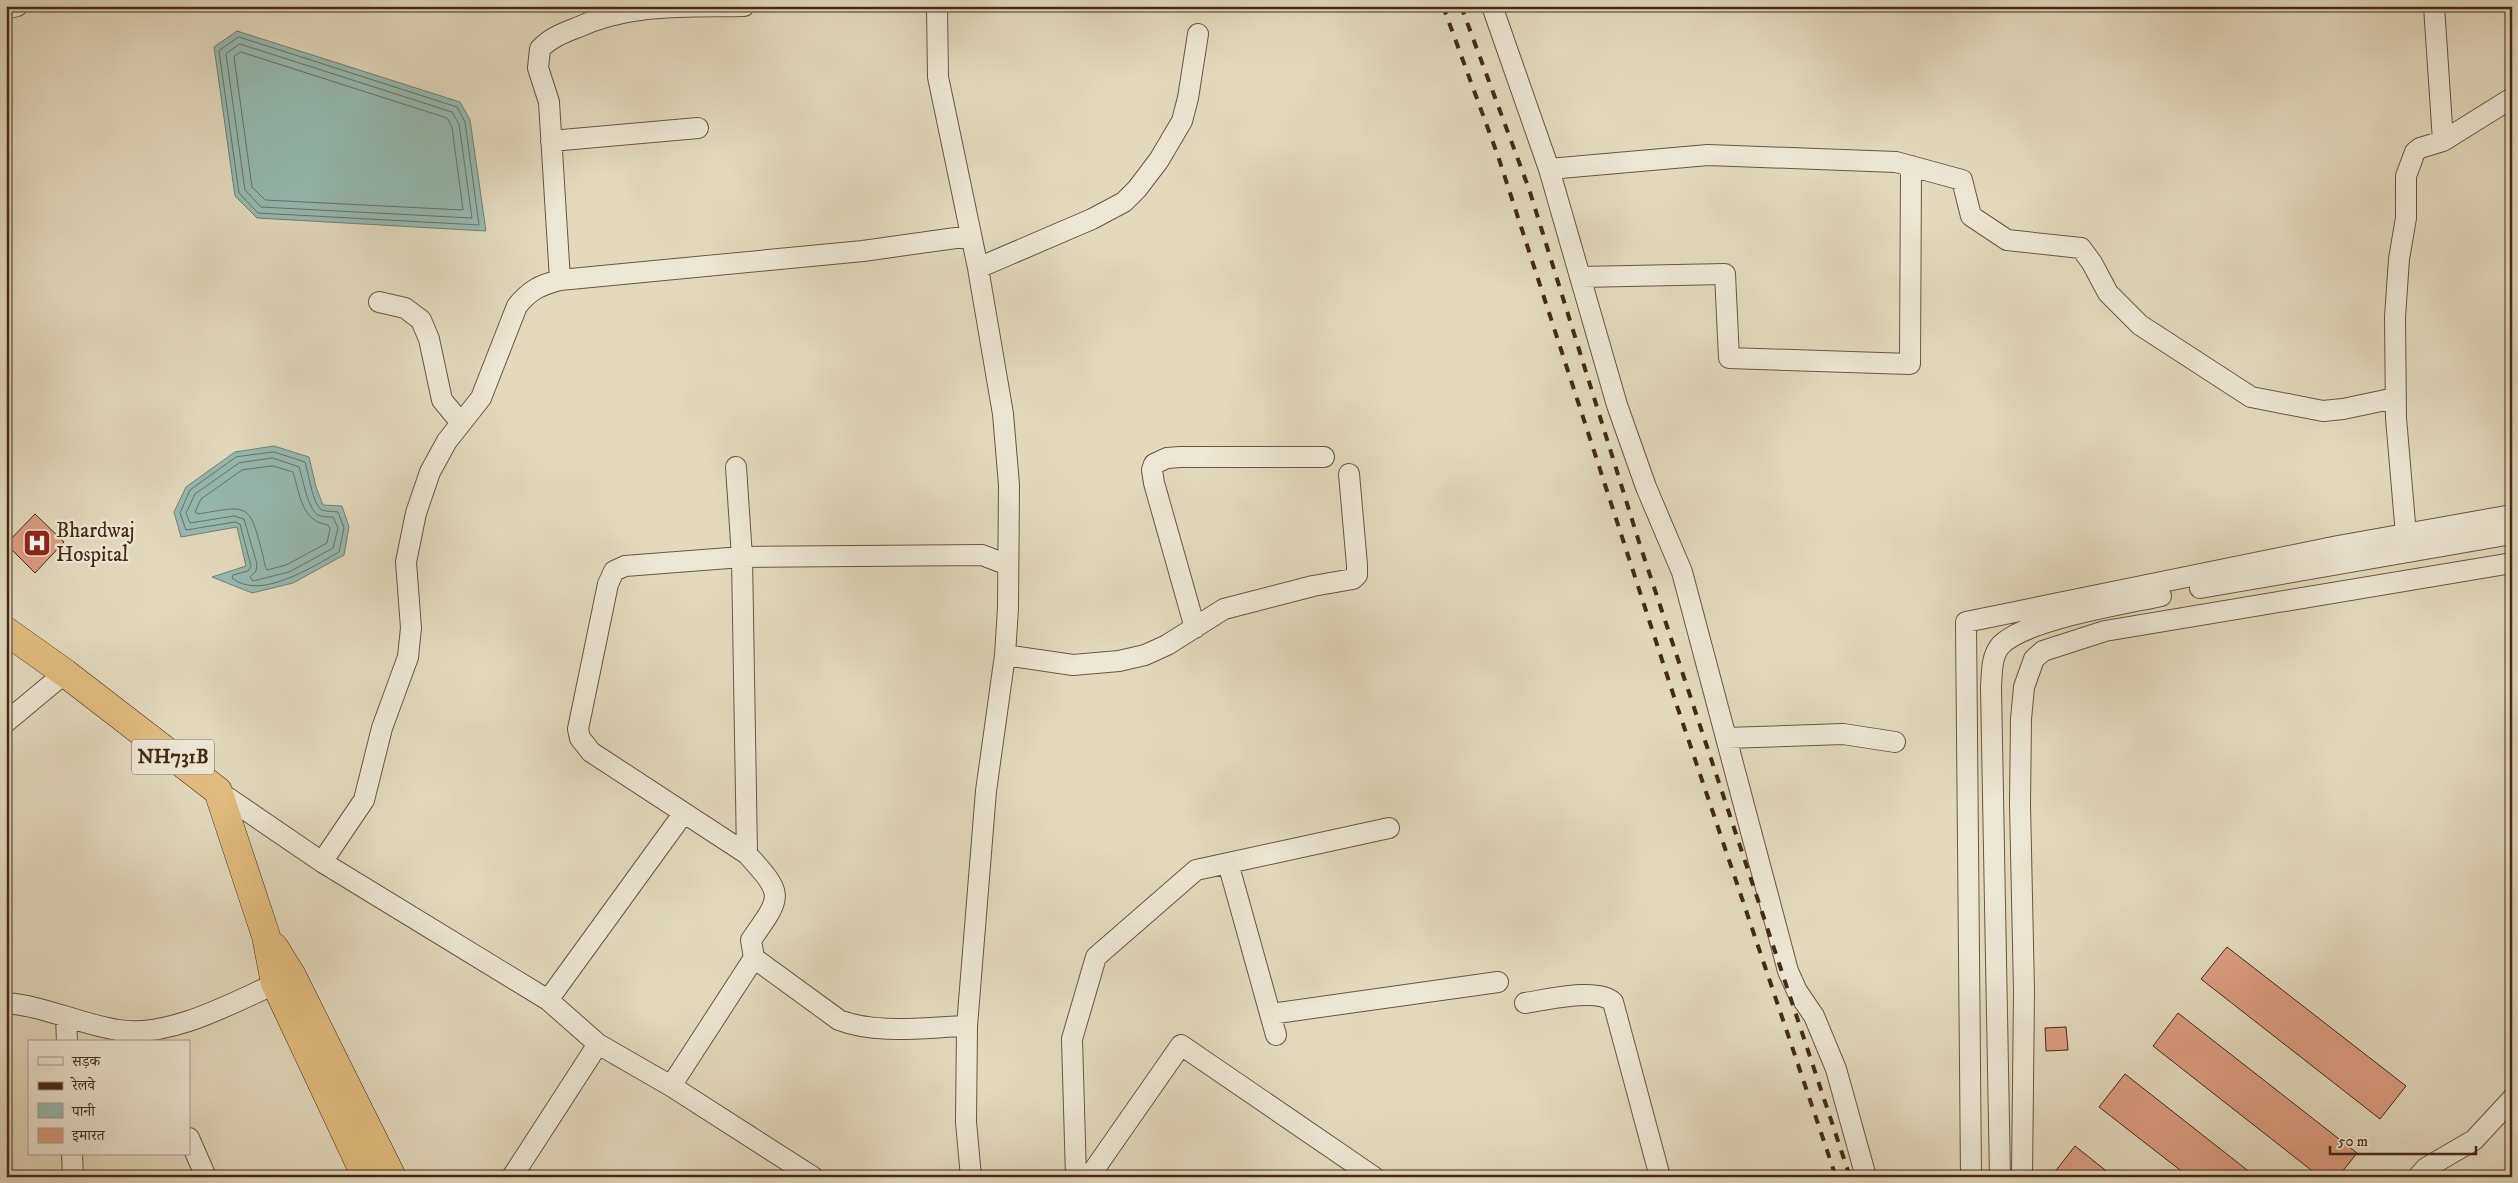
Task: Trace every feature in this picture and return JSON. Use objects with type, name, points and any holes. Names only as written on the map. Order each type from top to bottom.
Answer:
[{"type":"highway","name":"NH731B","points":[[6,631],[65,673],[218,792],[266,936],[366,1177]]},
{"type":"highway","name":"NH731B","points":[[284,980],[392,1177]]},
{"type":"street","points":[[6,9],[17,6]]},
{"type":"street","points":[[560,280],[549,102],[538,68],[540,49],[546,42],[602,16],[617,12],[652,8],[744,6]]},
{"type":"street","points":[[937,6],[938,76],[978,268],[1007,452],[1009,486],[1005,655],[986,792],[967,1026],[966,1113],[971,1177]]},
{"type":"street","points":[[1492,6],[1549,169],[1617,405],[1646,487],[1682,572],[1788,971],[1797,991],[1814,1016],[1836,1070],[1866,1177]]},
{"type":"street","points":[[2434,6],[2444,141]]},
{"type":"street","points":[[978,268],[1092,218],[1124,202],[1138,189],[1160,160],[1182,121],[1188,98],[1198,34]]},
{"type":"street","points":[[2406,535],[2396,398],[2395,317],[2399,259],[2406,218],[2406,176],[2415,152],[2420,148],[2444,141],[2512,98]]},
{"type":"street","points":[[551,141],[698,128]]},
{"type":"street","points":[[1549,169],[1708,155],[1896,162],[1911,166],[1962,180],[1971,216],[2007,240],[2072,245],[2080,248],[2092,263],[2108,293],[2140,325],[2251,397],[2323,411],[2343,409],[2396,398]]},
{"type":"street","points":[[1580,277],[1725,274],[1729,358],[1910,364],[1911,166]]},
{"type":"street","points":[[322,862],[360,808],[369,789],[382,728],[408,657],[411,642],[406,562],[416,513],[434,460],[481,398],[517,306],[534,288],[560,280],[863,251],[970,236]]},
{"type":"street","points":[[379,302],[405,308],[421,320],[429,339],[442,400],[461,424]]},
{"type":"street","points":[[1195,628],[1154,483],[1152,470],[1154,464],[1166,458],[1180,457],[1324,457]]},
{"type":"street","points":[[736,467],[742,557],[746,854]]},
{"type":"street","points":[[1005,655],[1073,665],[1119,661],[1145,656],[1195,628],[1224,609],[1313,586],[1353,579],[1356,574],[1357,565],[1349,474]]},
{"type":"street","points":[[1972,1177],[1966,622],[2338,546],[2512,515]]},
{"type":"street","points":[[2000,1177],[1991,687],[1995,654],[2000,647],[2010,637],[2039,624],[2185,590],[2512,534]]},
{"type":"street","points":[[671,1086],[754,958],[751,940],[774,905],[775,886],[746,854],[591,752],[580,738],[578,729],[608,584],[614,571],[625,566],[742,557],[982,555],[1008,565]]},
{"type":"street","points":[[2022,1177],[2024,991],[2020,804],[2021,719],[2024,687],[2034,659],[2049,648],[2105,631],[2512,563]]},
{"type":"street","points":[[6,722],[65,673]]},
{"type":"street","points":[[1726,738],[1843,734],[1895,742]]},
{"type":"street","points":[[218,792],[322,862],[548,1000],[598,1044],[671,1086],[806,1175]]},
{"type":"street","points":[[548,1000],[683,814]]},
{"type":"street","points":[[1076,1177],[1072,1039],[1096,957],[1196,870],[1389,828]]},
{"type":"street","points":[[1228,862],[1276,1035]]},
{"type":"street","points":[[754,958],[839,1020],[854,1026],[871,1028],[967,1026]]},
{"type":"street","points":[[6,1004],[34,1007],[144,1037],[284,980]]},
{"type":"street","points":[[1270,1014],[1498,982]]},
{"type":"street","points":[[1525,1003],[1567,996],[1601,995],[1608,996],[1613,1002],[1660,1177]]},
{"type":"street","points":[[66,1017],[67,1040]]},
{"type":"street","points":[[512,1177],[598,1044]]},
{"type":"street","points":[[1089,1177],[1180,1045],[1374,1177]]},
{"type":"street","points":[[2418,1177],[2426,1168],[2474,1140],[2512,1099]]},
{"type":"street","points":[[190,1140],[206,1177]]},
{"type":"street","points":[[72,1156],[72,1177]]},
{"type":"water","points":[[237,31],[460,102],[470,120],[486,231],[257,218],[235,196],[214,47]]},
{"type":"water","points":[[274,446],[309,457],[316,487],[323,505],[342,506],[349,527],[344,555],[293,583],[252,593],[212,577],[246,566],[237,527],[181,537],[174,512],[186,487],[235,452]]},
{"type":"building","points":[[35,514],[64,542],[35,573],[6,544]]},
{"type":"building","points":[[2227,947],[2406,1086],[2380,1119],[2201,979]]},
{"type":"building","points":[[2178,1013],[2357,1153],[2338,1177],[2320,1177],[2153,1046]]},
{"type":"building","points":[[2066,1027],[2068,1050],[2046,1051],[2045,1028]]},
{"type":"building","points":[[2125,1074],[2256,1177],[2189,1177],[2099,1107]]},
{"type":"building","points":[[2075,1146],[2114,1177],[2051,1177]]},
{"type":"railway","points":[[1443,6],[1498,156],[1678,709],[1836,1177]]},
{"type":"railway","points":[[1461,6],[1529,189],[1639,542],[1850,1177]]},
{"type":"place","name":"Bhardwaj Hospital","points":[[37,543]]}]
